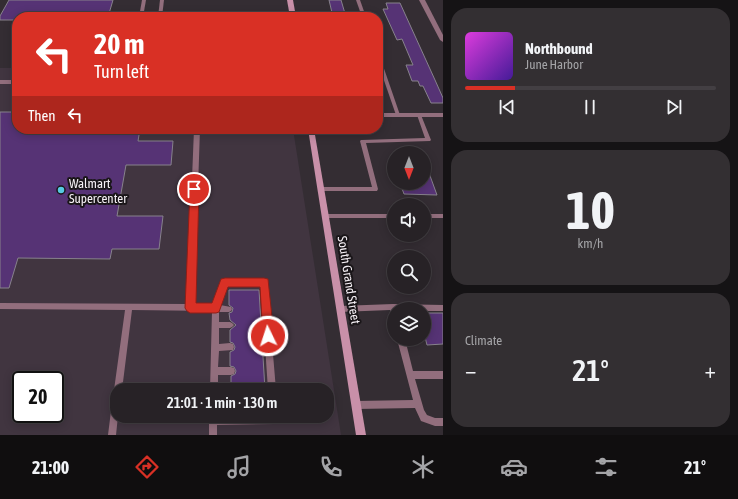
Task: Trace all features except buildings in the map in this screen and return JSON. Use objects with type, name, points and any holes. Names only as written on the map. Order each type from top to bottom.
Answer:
[{"type":"main road","points":[[290,0],[292,12]]},
{"type":"main road","name":"South Grand Street","points":[[312,134],[361,435]]},
{"type":"street","points":[[422,0],[443,40]]},
{"type":"street","points":[[383,115],[443,115]]},
{"type":"lane","points":[[142,12],[144,0]]},
{"type":"lane","points":[[161,12],[162,0]]},
{"type":"lane","points":[[358,0],[362,12]]},
{"type":"lane","points":[[383,72],[398,115]]},
{"type":"lane","points":[[0,82],[12,82]]},
{"type":"lane","points":[[321,189],[375,189],[363,141],[428,140],[419,115]]},
{"type":"lane","points":[[190,308],[197,134]]},
{"type":"lane","points":[[325,216],[387,216]]},
{"type":"lane","points":[[431,216],[443,216]]},
{"type":"lane","points":[[214,383],[216,308],[225,283],[264,282],[263,309],[267,372],[270,383]]},
{"type":"lane","points":[[0,306],[229,308]]},
{"type":"lane","points":[[119,383],[129,307]]},
{"type":"lane","points":[[340,308],[387,310]]},
{"type":"lane","points":[[431,308],[443,308]]},
{"type":"lane","points":[[215,326],[230,326]]},
{"type":"lane","points":[[403,346],[418,404],[424,418],[435,422],[443,422]]},
{"type":"lane","points":[[215,348],[230,348]]},
{"type":"lane","points":[[214,371],[231,372]]},
{"type":"lane","points":[[410,375],[443,375]]},
{"type":"lane","points":[[356,405],[418,404]]},
{"type":"lane","points":[[112,435],[114,423]]},
{"type":"lane","points":[[213,423],[213,435]]},
{"type":"shaded area","points":[[0,68],[12,68],[12,134],[294,134],[333,383],[110,383],[110,423],[334,423],[334,390],[341,435],[0,435]]},
{"type":"place","name":"Walmart Supercenter","points":[[61,190]]},
{"type":"route","points":[[194,189],[190,308],[216,308],[225,283],[264,282],[268,336]]}]
